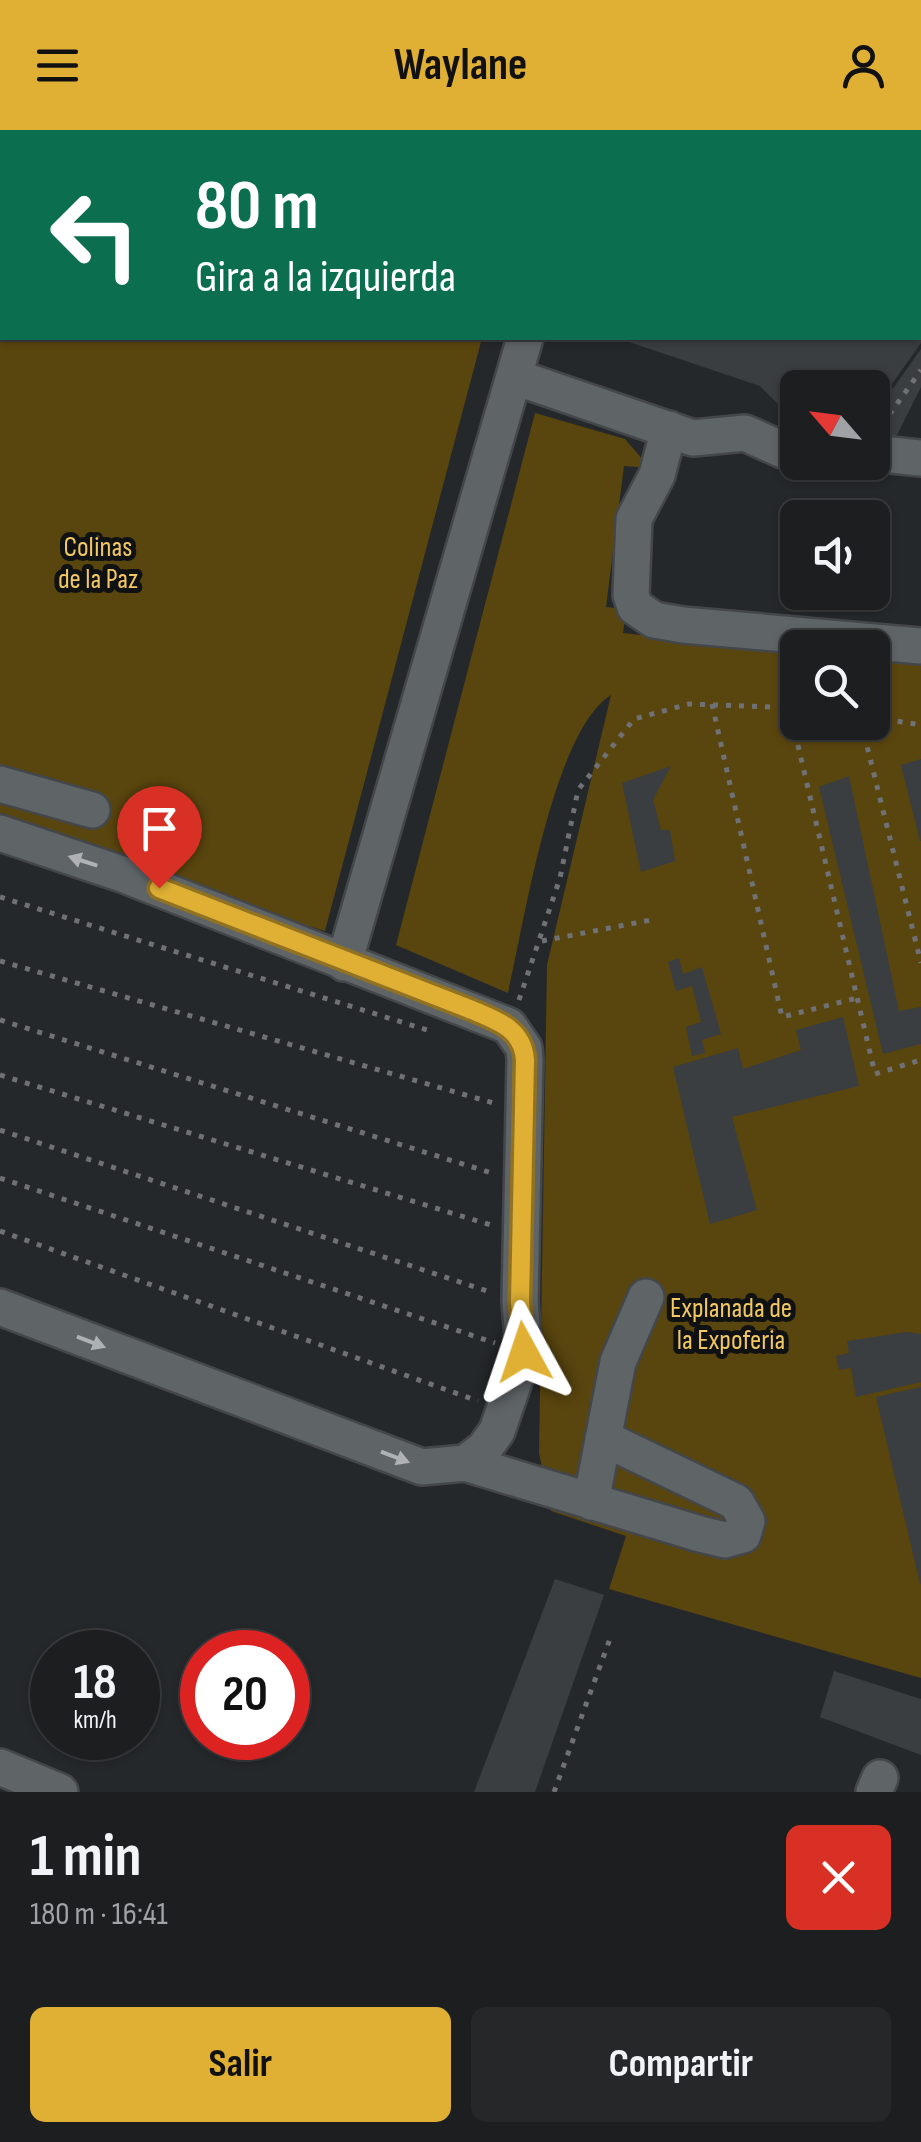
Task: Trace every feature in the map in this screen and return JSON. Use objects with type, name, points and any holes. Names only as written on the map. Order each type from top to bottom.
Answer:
[{"type":"street","points":[[344,963],[525,340]]},
{"type":"street","points":[[515,377],[693,438],[745,434],[780,449]]},
{"type":"street","points":[[669,429],[657,475],[634,518],[630,595],[636,607],[654,620],[683,625],[921,646]]},
{"type":"street","points":[[890,448],[921,458]]},
{"type":"street","points":[[0,784],[92,810]]},
{"type":"street","points":[[0,833],[122,874],[510,1026],[524,1048],[520,1302],[524,1352],[505,1410],[490,1440],[465,1463]]},
{"type":"street","points":[[591,1502],[618,1362],[646,1296]]},
{"type":"street","points":[[0,1308],[422,1468],[465,1463],[725,1540],[743,1535],[747,1521],[736,1502],[603,1438]]},
{"type":"street","points":[[0,1767],[60,1792]]},
{"type":"path","points":[[890,419],[921,370]]},
{"type":"path","points":[[510,1026],[542,941],[578,790],[634,719],[689,704],[780,708]]},
{"type":"path","points":[[712,704],[782,1016],[858,998]]},
{"type":"path","points":[[890,720],[921,725]]},
{"type":"path","points":[[797,740],[876,1074],[921,1060]]},
{"type":"path","points":[[866,740],[921,962]]},
{"type":"path","points":[[0,897],[431,1031]]},
{"type":"path","points":[[542,941],[650,920]]},
{"type":"path","points":[[0,960],[524,1112]]},
{"type":"path","points":[[0,1020],[522,1182]]},
{"type":"path","points":[[0,1075],[522,1234]]},
{"type":"path","points":[[0,1130],[520,1302]]},
{"type":"path","points":[[0,1178],[524,1352]]},
{"type":"path","points":[[0,1231],[505,1410]]},
{"type":"path","points":[[554,1792],[611,1636]]},
{"type":"green space","name":"Colinas de la Paz","points":[[0,340],[481,340],[325,931],[0,833]]},
{"type":"green space","name":"Explanada de la Expoferia","points":[[535,413],[625,439],[650,468],[624,466],[606,607],[626,609],[623,633],[780,650],[780,740],[890,740],[890,661],[921,665],[921,1678],[609,1589],[626,1536],[551,1511],[539,1453],[547,965],[611,695],[591,715],[557,787],[532,878],[508,993],[396,945]]},
{"type":"building","points":[[623,340],[921,340],[890,387],[890,370],[780,370],[780,406],[760,386]]},
{"type":"building","points":[[921,349],[921,387],[890,443],[890,393]]},
{"type":"building","points":[[921,759],[921,841],[920,841],[901,765]]},
{"type":"building","points":[[671,766],[653,800],[661,830],[670,830],[675,861],[641,872],[622,783]]},
{"type":"building","points":[[849,776],[899,1011],[921,1007],[921,1044],[883,1054],[819,787]]},
{"type":"building","points":[[679,958],[683,974],[702,967],[721,1034],[702,1040],[705,1053],[692,1056],[686,1027],[701,1022],[692,986],[676,991],[668,962]]},
{"type":"building","points":[[843,1017],[859,1086],[732,1117],[757,1210],[710,1224],[673,1067],[738,1048],[743,1069],[801,1050],[796,1030]]},
{"type":"building","points":[[907,1332],[921,1334],[921,1382],[856,1397],[851,1368],[839,1370],[836,1356],[849,1353],[847,1341]]},
{"type":"building","points":[[921,1387],[921,1584],[920,1584],[876,1397]]},
{"type":"building","points":[[555,1579],[604,1595],[535,1792],[474,1792]]},
{"type":"building","points":[[834,1671],[921,1699],[921,1755],[820,1717]]},
{"type":"route","points":[[159,888],[510,1026],[524,1048],[525,1060],[521,1150],[524,1268],[520,1302],[524,1352]]}]
